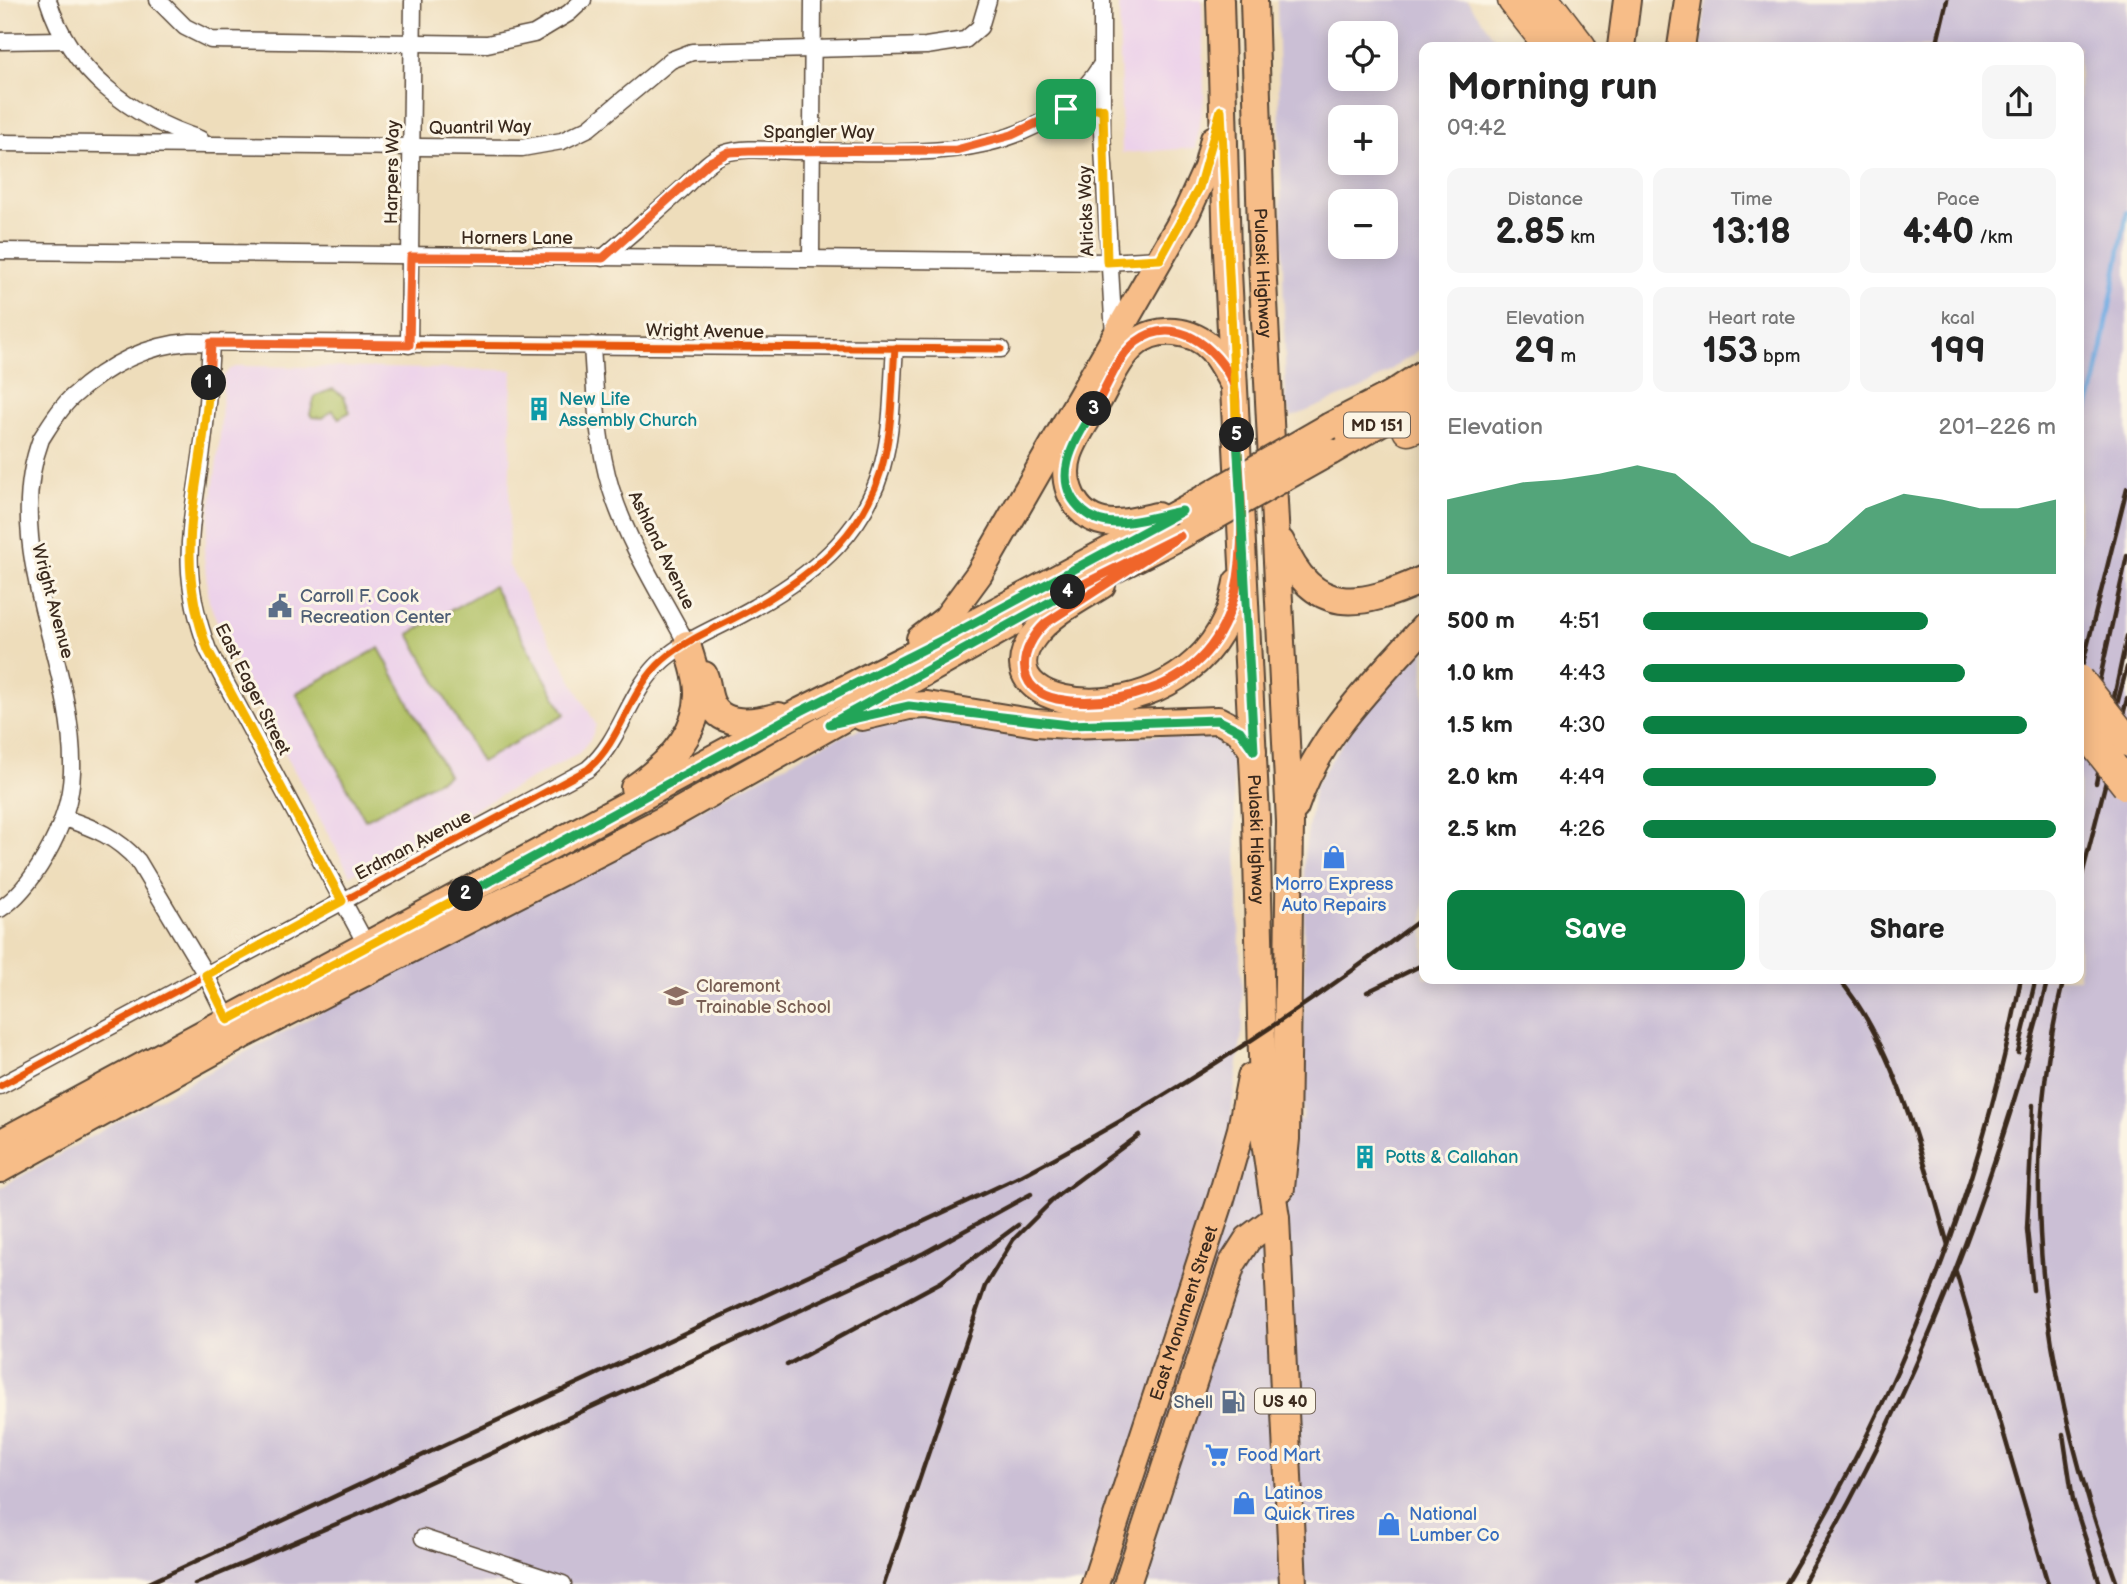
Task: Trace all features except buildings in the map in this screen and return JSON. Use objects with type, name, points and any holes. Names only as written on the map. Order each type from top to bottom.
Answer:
[{"type":"highway","points":[[1513,0],[1546,42]]},
{"type":"highway","points":[[1545,0],[1577,42]]},
{"type":"highway","points":[[2084,686],[2127,741]]},
{"type":"highway","points":[[2084,730],[2127,785]]},
{"type":"main road","name":"Pulaski Highway","points":[[1220,0],[1227,253],[1254,751],[1259,1038],[1264,1135],[1276,1217],[1293,1584]]},
{"type":"main road","name":"Pulaski Highway","points":[[1254,0],[1262,251],[1290,822],[1286,1139],[1276,1217]]},
{"type":"main road","points":[[1622,42],[1627,0]]},
{"type":"main road","points":[[1682,42],[1688,0]]},
{"type":"main road","points":[[870,677],[946,619],[963,597],[1199,188],[1221,110]]},
{"type":"main road","points":[[1227,253],[1262,251]]},
{"type":"main road","points":[[1181,524],[1117,523],[1089,516],[1078,507],[1066,483],[1069,455],[1128,352],[1146,337],[1174,332],[1201,340],[1212,349],[1234,385]]},
{"type":"main road","name":"MD 151","points":[[1330,439],[1419,376]]},
{"type":"main road","name":"MD 151","points":[[0,1169],[241,1036],[663,820],[1069,592],[1330,439],[1419,399]]},
{"type":"main road","points":[[1330,439],[1419,428]]},
{"type":"main road","points":[[1181,524],[1035,634],[1025,655],[1024,667],[1033,687],[1054,698],[1093,702],[1141,693],[1182,674],[1200,661],[1226,624],[1234,600],[1243,542]]},
{"type":"main road","name":"MD 151","points":[[0,1143],[801,711],[1181,524]]},
{"type":"main road","points":[[1276,529],[1291,564],[1304,582],[1335,599],[1356,602],[1372,600],[1419,581]]},
{"type":"main road","points":[[1290,822],[1303,783],[1324,744],[1344,716],[1419,633]]},
{"type":"main road","points":[[687,644],[707,680],[712,705],[723,717],[746,721],[801,711]]},
{"type":"main road","points":[[547,850],[653,774],[681,745],[693,718],[698,692],[687,644]]},
{"type":"main road","points":[[830,724],[909,706],[1069,725],[1218,720],[1240,731],[1254,751]]},
{"type":"main road","name":"East Monument Street","points":[[1095,1584],[1221,1199],[1241,1129],[1259,1038]]},
{"type":"main road","name":"East Monument Street","points":[[1127,1584],[1231,1264],[1248,1239],[1276,1217]]},
{"type":"street","points":[[48,0],[64,40],[103,86],[130,107],[159,123],[216,144]]},
{"type":"street","points":[[158,0],[185,27],[211,40],[487,44],[529,36],[569,13],[583,0]]},
{"type":"street","name":"Harpers Way","points":[[409,345],[413,0]]},
{"type":"street","points":[[811,257],[813,0]]},
{"type":"street","name":"Quantril Way","points":[[0,143],[522,148],[562,141],[589,128],[649,77],[682,55],[702,50],[891,48],[956,43],[965,40],[980,27],[988,0]]},
{"type":"street","name":"Alricks Way","points":[[1102,0],[1107,262],[1114,336]]},
{"type":"street","points":[[0,41],[64,40]]},
{"type":"street","name":"Spangler Way","points":[[603,258],[720,155],[749,151],[956,150],[1012,135],[1066,109],[1089,85],[1102,64]]},
{"type":"street","name":"Spangler Way","points":[[1066,109],[1103,109]]},
{"type":"street","name":"Horners Lane","points":[[0,251],[1107,262],[1160,259]]},
{"type":"street","name":"Wright Avenue","points":[[0,909],[36,871],[64,818],[71,782],[71,752],[61,703],[24,583],[18,549],[19,492],[26,468],[52,422],[91,380],[134,355],[182,343],[1001,349]]},
{"type":"street","name":"East Eager Street","points":[[211,343],[207,413],[189,529],[193,606],[208,650],[367,946]]},
{"type":"street","name":"Ashland Avenue","points":[[592,345],[601,444],[611,488],[634,545],[687,644]]},
{"type":"street","name":"Erdman Avenue","points":[[0,1086],[588,769],[601,758],[615,738],[630,703],[648,675],[663,660],[805,577],[833,553],[850,533],[865,509],[885,457],[895,348]]},
{"type":"street","points":[[64,818],[99,829],[127,849],[138,861],[206,975],[228,1020]]},
{"type":"street","points":[[423,1538],[563,1584]]},
{"type":"shaded area","points":[[1119,0],[1202,0],[1204,98],[1196,148],[1122,153]]},
{"type":"shaded area","points":[[1277,0],[1467,0],[1497,42],[1419,42],[1419,350],[1367,386],[1292,417],[1286,405]]},
{"type":"shaded area","points":[[1706,0],[2127,0],[2127,1584],[0,1584],[0,1188],[156,1100],[826,743],[876,722],[907,717],[933,719],[1068,737],[1208,734],[1232,743],[1243,1025],[1231,1115],[1303,1120],[1304,854],[1315,785],[1366,707],[1419,651],[1419,984],[2084,984],[2084,42],[1702,42]]},
{"type":"shaded area","points":[[240,366],[512,370],[508,564],[596,725],[591,738],[578,754],[350,875],[223,637],[209,601],[204,556],[219,447],[224,376],[230,369]]},
{"type":"green space","points":[[333,389],[344,397],[350,412],[339,418],[332,410],[323,418],[312,417],[310,414],[315,396]]},
{"type":"green space","points":[[493,586],[565,714],[481,762],[409,634]]},
{"type":"green space","points":[[379,648],[448,775],[365,820],[296,693]]},
{"type":"waterway","points":[[2084,421],[2096,381],[2127,212]]},
{"type":"railway","points":[[1937,42],[1947,0]]},
{"type":"railway","points":[[2084,659],[2127,488]]},
{"type":"railway","points":[[2084,750],[2127,556]]},
{"type":"railway","points":[[2096,783],[2127,636]]},
{"type":"railway","points":[[2116,708],[2127,667]]},
{"type":"railway","points":[[2084,867],[2127,699]]},
{"type":"railway","points":[[147,1584],[1021,1176],[1126,1118],[1228,1055],[1327,988],[1419,921]]},
{"type":"railway","points":[[1367,992],[1419,966]]},
{"type":"railway","points":[[1842,984],[1876,1035],[1891,1069],[1918,1142],[1948,1245]]},
{"type":"railway","points":[[1785,1584],[1864,1441],[1930,1292],[1983,1137],[2020,984]]},
{"type":"railway","points":[[2018,1053],[2035,984]]},
{"type":"railway","points":[[1803,1584],[1881,1439],[1948,1290],[2003,1136],[2046,984]]},
{"type":"railway","points":[[2063,984],[2049,1055],[2040,1132],[2039,1208],[2044,1284],[2055,1360],[2071,1435],[2117,1584]]},
{"type":"railway","points":[[2033,1105],[2027,1229],[2033,1290]]},
{"type":"railway","points":[[1049,1202],[1139,1135]]},
{"type":"railway","points":[[195,1584],[367,1511],[924,1253],[1031,1194]]},
{"type":"railway","points":[[884,1584],[985,1286],[1013,1240],[1057,1196]]},
{"type":"railway","points":[[787,1365],[941,1282],[1018,1225]]},
{"type":"railway","points":[[1956,1272],[2048,1584]]},
{"type":"railway","points":[[2063,1434],[2073,1500],[2100,1584]]},
{"type":"cycle path","points":[[409,345],[1001,349]]},
{"type":"cycle path","points":[[0,1086],[588,769],[610,744],[641,686],[663,660],[684,645],[755,607],[799,579],[838,545],[854,526],[878,481],[888,442],[895,348]]},
{"type":"place","name":"New Life Assembly Church","points":[[539,409]]},
{"type":"place","name":"Carroll F. Cook Recreation Center","points":[[280,606]]},
{"type":"place","name":"Morro Express Auto Repairs","points":[[1334,857]]},
{"type":"place","name":"Claremont Trainable School","points":[[676,996]]},
{"type":"place","name":"Potts & Callahan","points":[[1365,1157]]},
{"type":"place","name":"Shell","points":[[1233,1402]]},
{"type":"place","name":"Food Mart","points":[[1217,1455]]},
{"type":"place","name":"Latinos Quick Tires","points":[[1244,1503]]},
{"type":"place","name":"National Lumber Co","points":[[1389,1524]]},
{"type":"route","points":[[1066,109],[1103,109],[1107,262],[1160,259],[1199,188],[1221,110],[1254,751],[1240,731],[1231,724],[1205,719],[1069,725],[1036,723],[927,705],[889,709],[830,724],[1069,592],[1180,536],[1046,623],[1028,644],[1024,667],[1026,677],[1033,687],[1042,693],[1054,698],[1093,702],[1141,693],[1164,684],[1200,661],[1226,624],[1234,600],[1243,542],[1234,385],[1212,349],[1201,340],[1174,332],[1159,332],[1136,343],[1128,352],[1074,443],[1065,468],[1066,483],[1078,507],[1101,522],[1132,521],[1182,511],[952,635],[801,711],[228,1020],[206,975],[342,901],[208,650],[193,606],[189,529],[207,413],[211,343],[409,345],[411,257],[603,258],[710,162],[729,152],[956,150],[989,144],[1025,130],[1066,109]]}]
